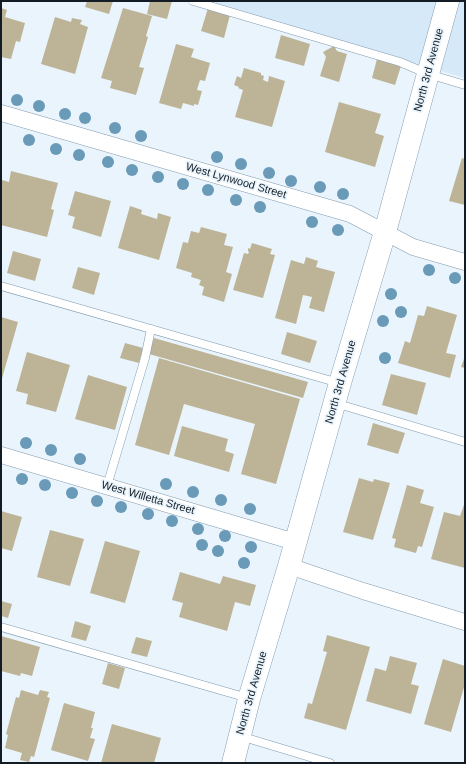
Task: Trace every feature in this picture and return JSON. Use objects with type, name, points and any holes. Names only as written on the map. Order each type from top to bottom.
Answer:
[{"type":"street","name":"North 3rd Avenue","points":[[233,763],[249,699],[289,566],[337,393],[386,232],[448,1]]},
{"type":"street","name":"West Lynwood Street","points":[[1,113],[350,214],[413,247],[465,262]]},
{"type":"street","name":"West Willetta Street","points":[[1,455],[295,542]]},
{"type":"street","points":[[289,566],[362,591],[465,622]]},
{"type":"lane","points":[[193,1],[400,62],[428,74],[465,85]]},
{"type":"lane","points":[[1,286],[151,329],[337,393],[465,442]]},
{"type":"lane","points":[[107,486],[145,358],[151,329]]},
{"type":"lane","points":[[1,627],[249,699]]},
{"type":"lane","points":[[239,736],[330,763]]},
{"type":"shaded area","points":[[204,1],[465,1],[465,78]]},
{"type":"building","points":[[87,1],[113,1],[109,14],[85,7]]},
{"type":"building","points":[[150,1],[172,1],[167,19],[147,14]]},
{"type":"building","points":[[1,8],[7,10],[5,17],[25,23],[20,42],[16,41],[11,59],[1,57]]},
{"type":"building","points":[[123,8],[152,16],[146,36],[148,37],[139,67],[144,68],[136,95],[110,88],[112,81],[101,78]]},
{"type":"building","points":[[208,8],[230,15],[224,38],[201,31]]},
{"type":"building","points":[[55,17],[71,22],[72,18],[82,20],[80,24],[88,27],[75,74],[41,64]]},
{"type":"building","points":[[281,35],[310,44],[304,66],[275,58]]},
{"type":"building","points":[[176,44],[194,49],[191,57],[210,63],[205,81],[200,80],[197,90],[202,91],[198,105],[194,104],[194,106],[183,103],[181,109],[159,103]]},
{"type":"building","points":[[334,46],[337,51],[347,54],[339,82],[320,76],[326,57],[323,52]]},
{"type":"building","points":[[377,59],[401,66],[395,85],[372,78]]},
{"type":"building","points":[[244,68],[261,73],[261,75],[264,76],[263,80],[268,82],[269,76],[285,81],[272,127],[235,117],[243,90],[234,85],[237,76],[241,78]]},
{"type":"building","points":[[339,102],[381,114],[375,133],[384,136],[375,167],[325,152]]},
{"type":"building","points":[[462,158],[465,159],[465,205],[449,201]]},
{"type":"building","points":[[11,171],[58,183],[51,209],[54,210],[47,237],[1,225],[1,183],[2,180],[9,182]]},
{"type":"building","points":[[75,191],[111,201],[101,237],[72,228],[75,217],[68,215]]},
{"type":"building","points":[[130,206],[142,210],[141,214],[157,219],[158,213],[171,217],[159,260],[118,248]]},
{"type":"building","points":[[201,227],[227,234],[224,245],[233,247],[226,272],[232,274],[224,302],[202,295],[204,287],[199,285],[201,280],[191,277],[192,273],[176,268],[183,242],[188,243],[191,231],[199,233]]},
{"type":"building","points":[[252,243],[272,249],[270,254],[275,255],[263,298],[233,290],[244,253],[248,254],[248,248],[250,249]]},
{"type":"building","points":[[13,251],[41,259],[35,281],[7,273]]},
{"type":"building","points":[[306,257],[318,261],[316,267],[335,272],[324,312],[309,308],[312,297],[303,295],[296,324],[275,318],[291,260],[304,264]]},
{"type":"building","points":[[78,267],[100,273],[94,295],[72,288]]},
{"type":"building","points":[[427,306],[457,315],[446,353],[456,355],[450,378],[398,363],[405,341],[410,343],[418,315],[424,316]]},
{"type":"building","points":[[1,317],[18,322],[1,382]]},
{"type":"building","points":[[287,332],[317,341],[310,363],[281,354]]},
{"type":"building","points":[[154,338],[308,382],[303,398],[149,354]]},
{"type":"building","points":[[125,343],[143,348],[139,363],[120,358]]},
{"type":"building","points":[[27,352],[70,365],[56,412],[26,404],[28,394],[16,391]]},
{"type":"building","points":[[465,356],[465,368],[461,367]]},
{"type":"building","points":[[159,358],[300,399],[276,484],[241,474],[255,424],[184,404],[169,455],[135,445]]},
{"type":"building","points":[[391,374],[426,383],[417,415],[382,405]]},
{"type":"building","points":[[88,375],[127,387],[115,430],[75,419]]},
{"type":"building","points":[[373,423],[405,433],[398,454],[367,445]]},
{"type":"building","points":[[182,426],[228,439],[225,451],[234,454],[229,472],[174,456]]},
{"type":"building","points":[[359,478],[373,482],[374,479],[390,483],[373,540],[343,532]]},
{"type":"building","points":[[407,485],[424,490],[420,503],[434,507],[422,547],[418,546],[416,553],[394,547],[396,539],[392,538]]},
{"type":"building","points":[[465,502],[465,568],[431,559],[444,512],[460,516]]},
{"type":"building","points":[[1,511],[22,517],[12,551],[1,548]]},
{"type":"building","points":[[50,530],[84,539],[70,586],[37,577]]},
{"type":"building","points":[[105,541],[140,551],[125,603],[90,593]]},
{"type":"building","points":[[180,572],[220,584],[223,576],[256,585],[250,606],[235,602],[227,631],[179,617],[183,603],[172,600]]},
{"type":"building","points":[[1,601],[12,604],[8,618],[1,616]]},
{"type":"building","points":[[75,621],[91,626],[86,641],[71,637]]},
{"type":"building","points":[[327,635],[370,647],[346,730],[304,718],[308,703],[312,704],[327,652],[323,651]]},
{"type":"building","points":[[1,636],[40,647],[32,676],[21,673],[20,676],[1,671]]},
{"type":"building","points":[[136,637],[152,641],[147,657],[131,653]]},
{"type":"building","points":[[390,656],[417,663],[411,684],[419,686],[411,714],[366,701],[375,668],[386,671]]},
{"type":"building","points":[[443,659],[465,666],[465,684],[451,732],[424,724]]},
{"type":"building","points":[[108,663],[125,668],[119,689],[102,684]]},
{"type":"building","points":[[21,690],[38,695],[40,690],[49,692],[47,697],[50,698],[34,757],[31,756],[29,762],[20,760],[22,753],[5,748],[8,735],[6,734],[16,697],[19,698]]},
{"type":"building","points":[[64,703],[95,712],[90,738],[95,739],[88,761],[51,750]]},
{"type":"building","points":[[112,724],[161,738],[154,763],[101,763]]}]
